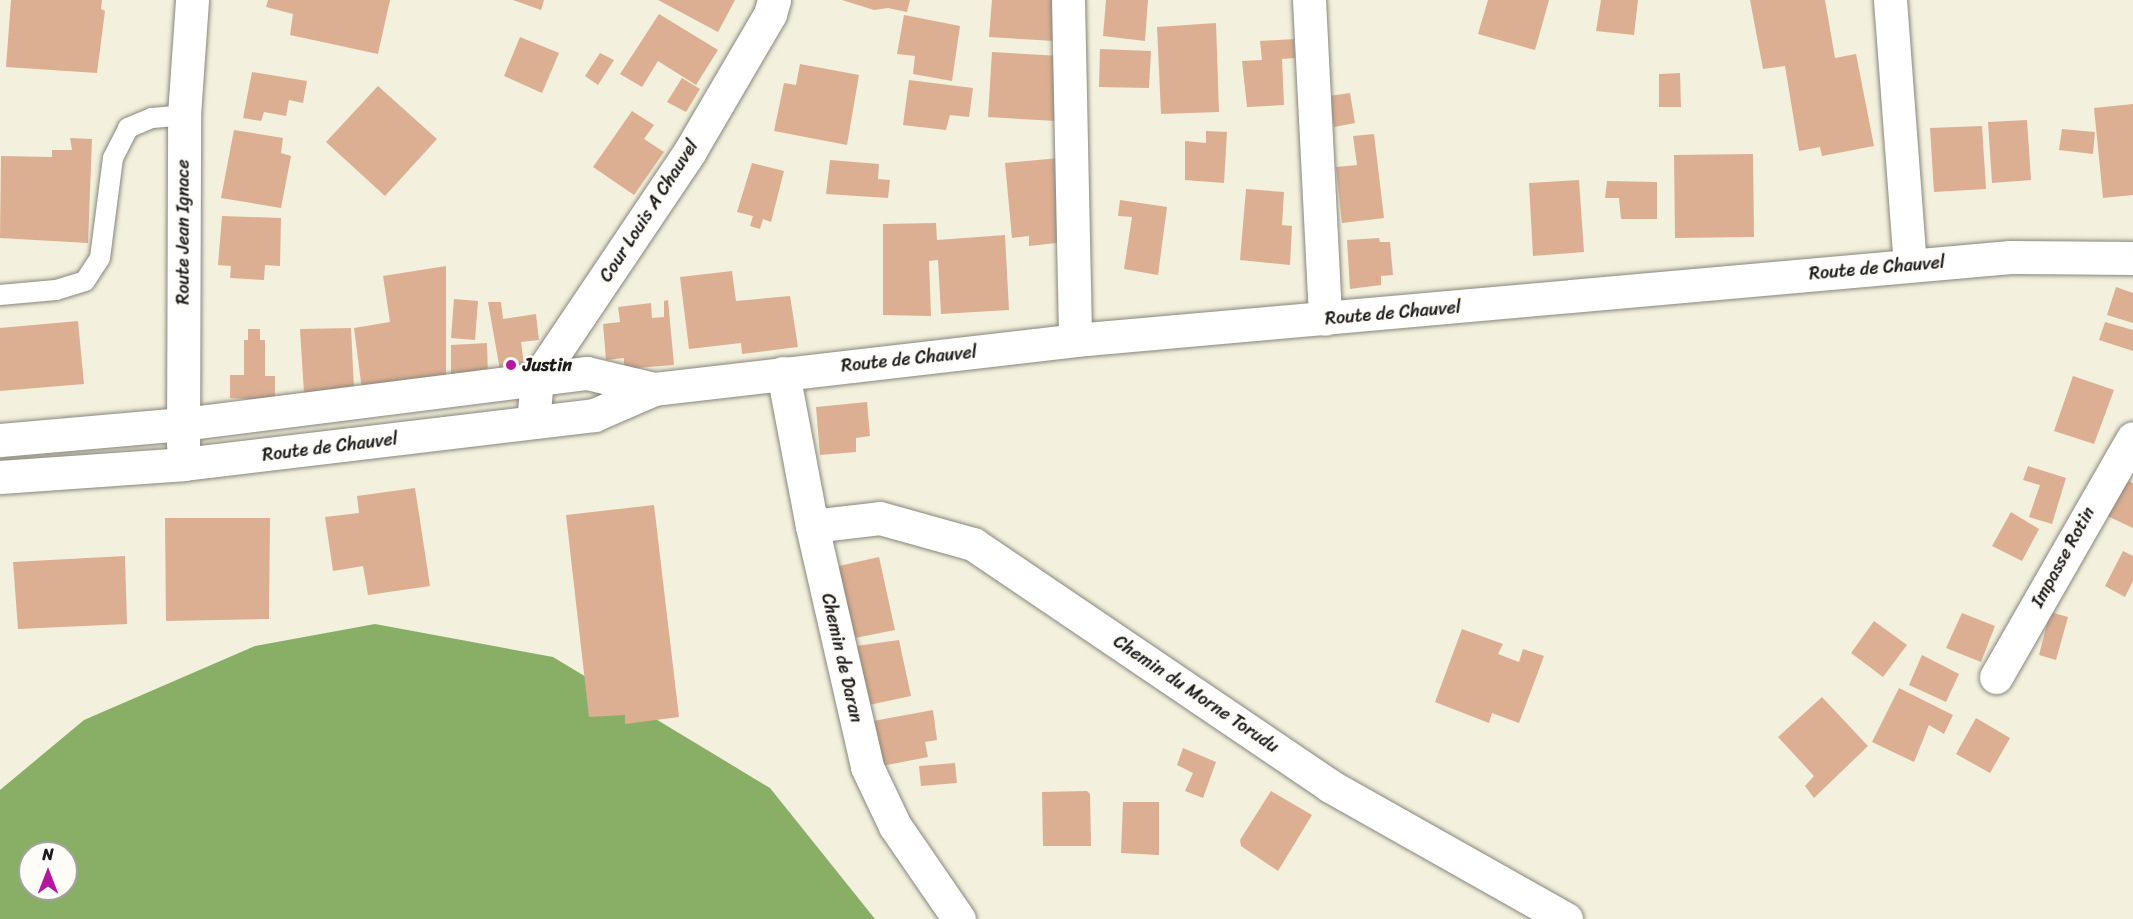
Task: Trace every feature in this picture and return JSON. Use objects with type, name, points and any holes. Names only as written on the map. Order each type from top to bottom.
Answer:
[{"type":"street","name":"Route Jean Ignace","points":[[184,464],[184,115],[192,0]]},
{"type":"street","name":"Cour Louis A Chauvel","points":[[533,422],[537,379],[690,152],[770,14],[774,0]]},
{"type":"street","points":[[1068,0],[1075,340]]},
{"type":"street","points":[[1309,0],[1325,319]]},
{"type":"street","points":[[1890,0],[1910,265]]},
{"type":"street","name":"Route de Chauvel","points":[[0,477],[184,464],[594,415],[654,389],[1075,340],[1910,265],[2030,256],[2133,258]]},
{"type":"street","name":"Route de Chauvel","points":[[0,440],[183,424],[587,373],[654,389]]},
{"type":"street","name":"Chemin de Daran","points":[[783,374],[812,526],[867,767],[896,826],[959,919]]},
{"type":"street","name":"Impasse Rotin","points":[[1996,677],[2133,438]]},
{"type":"street","name":"Chemin du Morne Torudu","points":[[812,526],[879,518],[973,544],[1330,786],[1566,919]]},
{"type":"lane","points":[[0,295],[56,290],[85,281],[100,258],[113,158],[128,128],[152,118],[184,115]]},
{"type":"green space","points":[[375,624],[553,657],[770,788],[875,919],[0,919],[0,790],[84,720],[255,646]]},
{"type":"building","points":[[11,0],[102,0],[101,9],[105,11],[97,73],[6,67]]},
{"type":"building","points":[[268,0],[390,0],[378,54],[290,35],[293,14],[266,7]]},
{"type":"building","points":[[513,0],[544,0],[541,10]]},
{"type":"building","points":[[658,0],[735,0],[718,32]]},
{"type":"building","points":[[842,0],[910,0],[907,12],[888,8],[874,10]]},
{"type":"building","points":[[992,0],[1064,0],[1054,41],[989,37]]},
{"type":"building","points":[[1106,0],[1148,0],[1145,41],[1103,36]]},
{"type":"building","points":[[1488,0],[1549,0],[1535,50],[1478,34]]},
{"type":"building","points":[[1601,0],[1638,0],[1634,35],[1596,31]]},
{"type":"building","points":[[1750,0],[1825,0],[1835,58],[1856,54],[1874,146],[1822,156],[1820,147],[1799,151],[1785,66],[1763,69]]},
{"type":"building","points":[[659,14],[718,50],[696,85],[658,61],[642,87],[620,74]]},
{"type":"building","points":[[904,15],[960,26],[952,81],[913,74],[915,56],[897,54]]},
{"type":"building","points":[[1216,23],[1219,112],[1161,114],[1157,27]]},
{"type":"building","points":[[520,37],[559,53],[542,93],[504,76]]},
{"type":"building","points":[[1294,39],[1295,58],[1282,59],[1284,105],[1247,107],[1242,61],[1262,60],[1260,41]]},
{"type":"building","points":[[1100,49],[1151,51],[1149,88],[1099,87]]},
{"type":"building","points":[[992,52],[1061,56],[1056,121],[988,117]]},
{"type":"building","points":[[600,53],[614,60],[598,85],[585,76]]},
{"type":"building","points":[[800,64],[859,75],[847,145],[774,131],[784,83],[796,85]]},
{"type":"building","points":[[252,72],[307,81],[303,103],[289,100],[286,116],[264,112],[261,121],[243,118]]},
{"type":"building","points":[[1680,73],[1681,107],[1659,107],[1659,74]]},
{"type":"building","points":[[682,78],[700,89],[686,112],[667,102]]},
{"type":"building","points":[[909,80],[973,88],[969,117],[950,115],[946,130],[903,125]]},
{"type":"building","points":[[378,86],[437,139],[385,196],[326,142]]},
{"type":"building","points":[[1350,93],[1355,123],[1334,127],[1329,96]]},
{"type":"building","points":[[2133,104],[2133,195],[2103,198],[2094,108]]},
{"type":"building","points":[[632,111],[654,125],[644,139],[664,152],[634,195],[593,167]]},
{"type":"building","points":[[2027,120],[2031,180],[1992,183],[1988,122]]},
{"type":"building","points":[[1982,126],[1986,189],[1934,192],[1930,128]]},
{"type":"building","points":[[2062,129],[2095,132],[2093,154],[2059,150]]},
{"type":"building","points":[[234,130],[283,138],[281,153],[291,156],[281,208],[221,198]]},
{"type":"building","points":[[1206,131],[1227,132],[1224,183],[1185,180],[1185,141],[1206,143]]},
{"type":"building","points":[[1374,134],[1384,218],[1342,223],[1336,167],[1357,165],[1353,136]]},
{"type":"building","points":[[70,138],[92,139],[88,243],[0,238],[1,156],[52,157],[52,150],[72,150]]},
{"type":"building","points":[[1753,154],[1754,237],[1675,238],[1674,155]]},
{"type":"building","points":[[1059,158],[1065,242],[1029,246],[1029,236],[1012,238],[1005,163]]},
{"type":"building","points":[[830,160],[879,164],[878,179],[890,180],[888,198],[826,194]]},
{"type":"building","points":[[752,163],[784,171],[771,222],[763,219],[760,229],[750,226],[753,216],[737,212]]},
{"type":"building","points":[[1579,180],[1584,252],[1533,256],[1529,183]]},
{"type":"building","points":[[1607,181],[1657,182],[1657,219],[1621,219],[1619,198],[1605,198]]},
{"type":"building","points":[[1246,189],[1284,192],[1282,225],[1292,226],[1290,265],[1240,260]]},
{"type":"building","points":[[1120,200],[1167,207],[1158,275],[1124,269],[1132,217],[1118,216]]},
{"type":"building","points":[[222,216],[281,218],[280,266],[265,265],[264,280],[230,278],[231,266],[218,265]]},
{"type":"building","points":[[936,223],[937,240],[1005,235],[1009,310],[941,314],[938,260],[929,261],[931,316],[883,315],[883,224]]},
{"type":"building","points":[[1379,238],[1380,242],[1390,242],[1393,275],[1381,276],[1381,285],[1350,289],[1347,240]]},
{"type":"building","points":[[446,266],[446,387],[363,398],[354,328],[390,322],[383,276]]},
{"type":"building","points":[[732,271],[736,301],[790,296],[798,347],[742,354],[741,343],[689,349],[680,277]]},
{"type":"building","points":[[2116,287],[2133,293],[2133,323],[2107,315]]},
{"type":"building","points":[[454,299],[478,301],[475,340],[451,338]]},
{"type":"building","points":[[668,300],[674,365],[624,369],[624,358],[606,360],[603,324],[620,322],[618,307],[651,303],[652,318],[664,317],[664,301]]},
{"type":"building","points":[[488,302],[501,302],[503,319],[536,314],[539,340],[521,342],[525,373],[501,376]]},
{"type":"building","points":[[78,321],[84,384],[0,391],[0,328]]},
{"type":"building","points":[[2105,322],[2133,330],[2133,351],[2099,340]]},
{"type":"building","points":[[351,328],[354,390],[304,393],[300,329]]},
{"type":"building","points":[[248,329],[260,329],[260,340],[265,340],[265,376],[275,376],[275,400],[230,398],[230,375],[244,375],[244,340],[248,340]]},
{"type":"building","points":[[487,343],[488,377],[451,377],[451,345]]},
{"type":"building","points":[[2073,376],[2114,390],[2094,444],[2054,431]]},
{"type":"building","points":[[867,402],[870,436],[856,438],[856,452],[820,455],[816,407]]},
{"type":"building","points":[[2028,466],[2066,478],[2052,524],[2029,517],[2040,485],[2023,480]]},
{"type":"building","points":[[2127,480],[2133,483],[2133,528],[2103,514],[2114,485],[2123,490]]},
{"type":"building","points":[[415,488],[430,586],[368,595],[363,566],[333,571],[325,517],[359,513],[357,496]]},
{"type":"building","points":[[654,505],[679,717],[625,724],[625,715],[589,717],[566,515]]},
{"type":"building","points":[[2011,512],[2039,529],[2022,561],[1992,546]]},
{"type":"building","points":[[165,518],[270,518],[269,619],[166,621]]},
{"type":"building","points":[[2123,551],[2133,556],[2133,581],[2125,597],[2105,586]]},
{"type":"building","points":[[125,556],[127,624],[18,629],[13,562]]},
{"type":"building","points":[[879,557],[895,630],[855,638],[850,615],[842,617],[830,568]]},
{"type":"building","points":[[2050,612],[2068,617],[2056,660],[2039,655]]},
{"type":"building","points":[[1962,613],[1995,626],[1981,662],[1946,648]]},
{"type":"building","points":[[1874,621],[1907,645],[1883,677],[1851,653]]},
{"type":"building","points":[[1462,629],[1503,644],[1498,654],[1519,662],[1523,649],[1544,656],[1519,723],[1492,713],[1489,723],[1435,702]]},
{"type":"building","points":[[899,640],[911,696],[869,705],[856,646]]},
{"type":"building","points":[[1922,655],[1959,674],[1946,702],[1909,685]]},
{"type":"building","points":[[1899,688],[1953,715],[1944,734],[1929,725],[1914,762],[1872,742]]},
{"type":"building","points":[[1822,697],[1868,746],[1814,798],[1805,786],[1814,776],[1778,737]]},
{"type":"building","points":[[933,710],[937,740],[925,742],[928,757],[882,766],[873,721]]},
{"type":"building","points":[[1976,718],[2010,738],[1990,773],[1956,754]]},
{"type":"building","points":[[1183,748],[1216,762],[1203,798],[1185,791],[1193,773],[1177,765]]},
{"type":"building","points":[[955,763],[957,783],[921,786],[919,766]]},
{"type":"building","points":[[1087,791],[1090,794],[1091,846],[1043,846],[1042,792]]},
{"type":"building","points":[[1271,791],[1312,815],[1278,871],[1241,846],[1240,840]]},
{"type":"building","points":[[1123,802],[1159,802],[1159,855],[1121,853]]},
{"type":"place","name":"Justin","points":[[511,365]]}]
